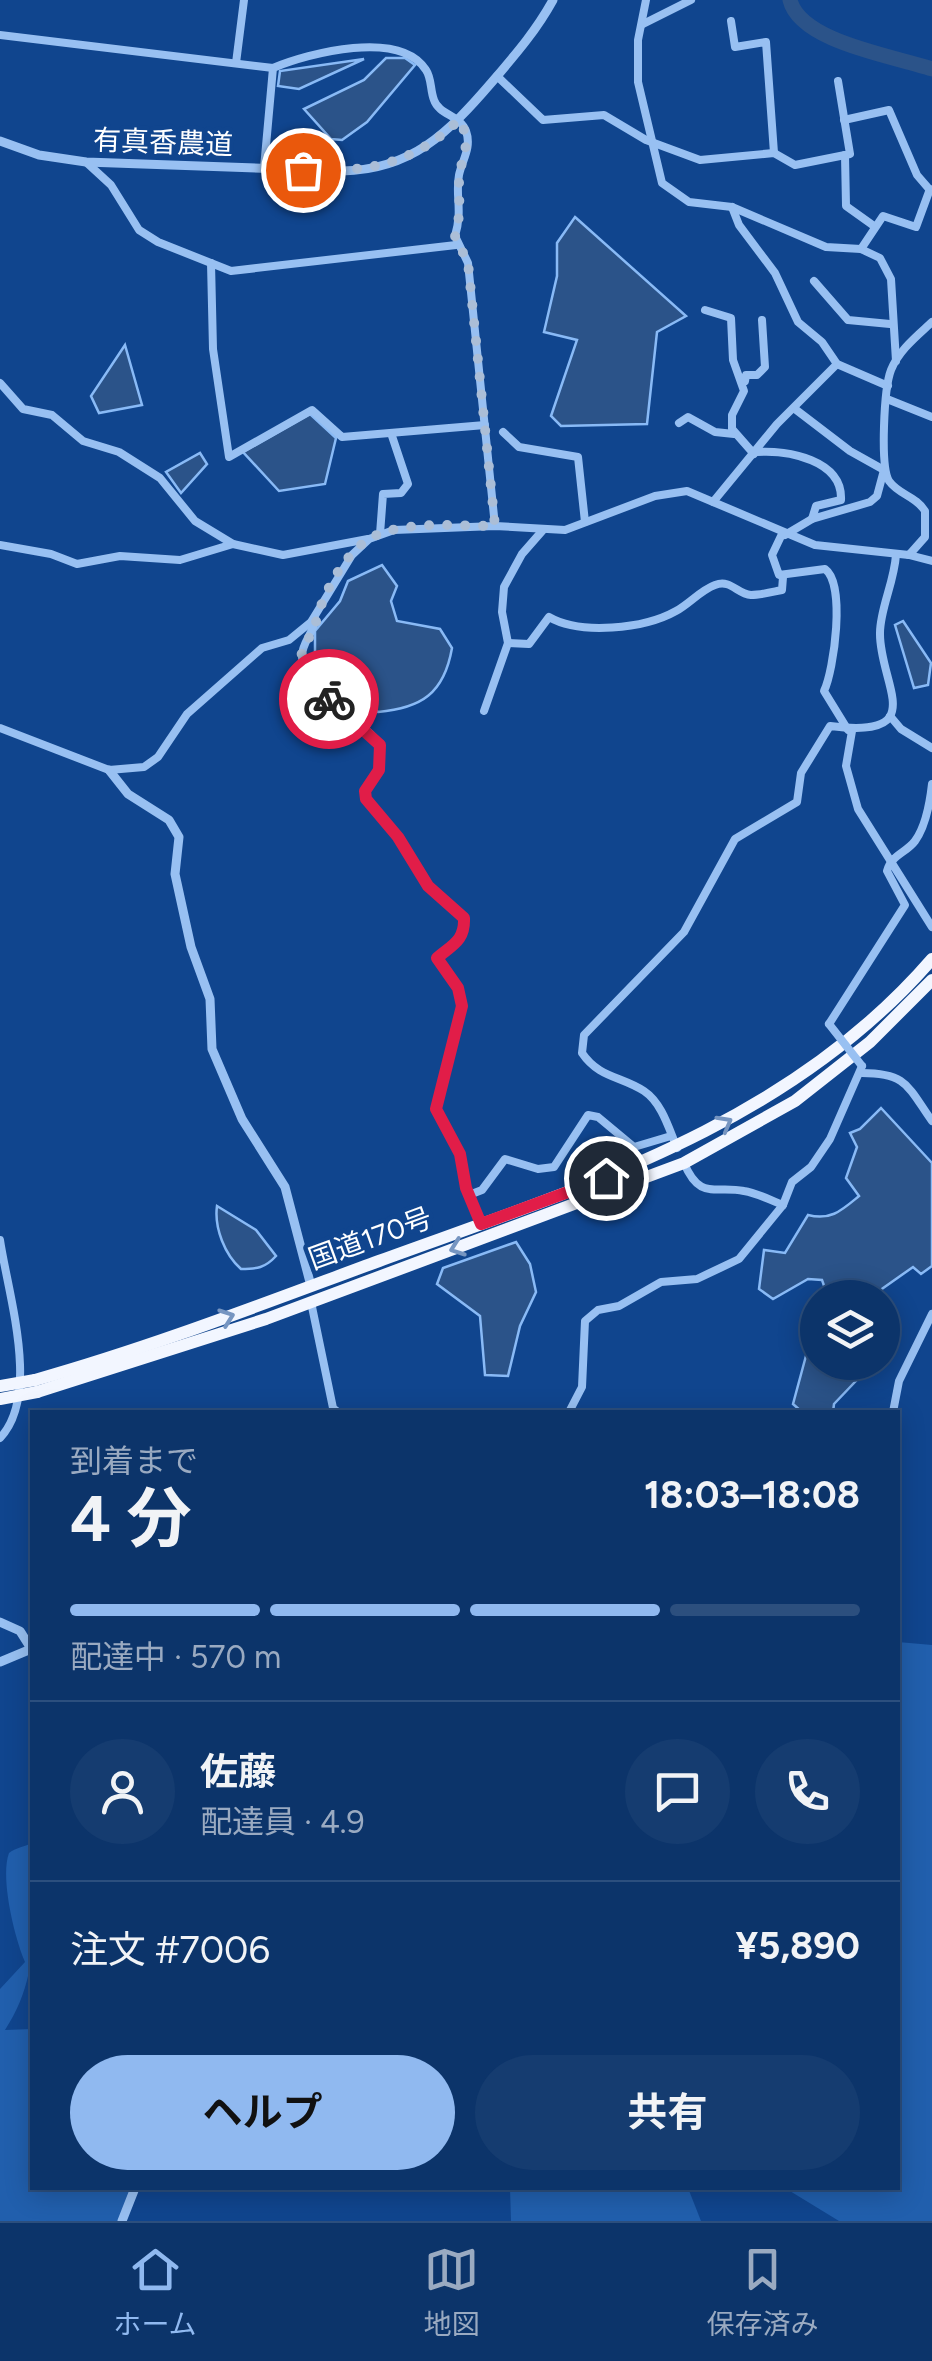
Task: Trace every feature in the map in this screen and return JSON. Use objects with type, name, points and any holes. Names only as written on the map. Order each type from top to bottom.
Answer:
[{"type":"highway","name":"国道170号","points":[[0,1399],[481,1224],[763,1102],[834,1052],[932,959]]},
{"type":"highway","name":"国道170号","points":[[0,1386],[36,1386],[310,1301],[684,1163],[794,1101],[870,1042],[932,980]]},
{"type":"street","points":[[236,63],[244,0]]},
{"type":"street","name":"有真香農道","points":[[0,141],[39,154],[86,162],[382,168],[419,153],[459,120],[530,39],[553,0]]},
{"type":"street","points":[[646,0],[638,40],[640,94],[658,174],[669,191],[689,202],[732,207],[826,247],[861,248],[886,267],[892,292],[890,324],[896,362]]},
{"type":"street","points":[[643,24],[692,0]]},
{"type":"street","points":[[731,21],[735,47],[766,42],[774,153]]},
{"type":"street","points":[[0,35],[273,68],[356,46],[406,54],[424,67],[434,102],[459,120],[467,132],[468,155],[459,177],[462,210],[456,245],[468,263],[495,526]]},
{"type":"street","points":[[264,168],[273,68]]},
{"type":"street","points":[[497,76],[544,120],[604,115],[654,143],[700,160],[774,153],[796,164],[850,154],[838,81]]},
{"type":"street","points":[[844,120],[889,110],[917,175],[931,188],[916,227],[882,216],[861,248]]},
{"type":"street","points":[[844,155],[846,206],[874,226]]},
{"type":"street","points":[[86,162],[111,185],[139,230],[232,272],[456,245]]},
{"type":"street","points":[[732,207],[739,225],[775,273],[798,322],[822,342],[837,364],[888,386]]},
{"type":"street","points":[[211,263],[213,349],[228,457],[312,410],[342,437],[484,425]]},
{"type":"street","points":[[814,281],[848,320],[890,324]]},
{"type":"street","points":[[704,310],[731,318],[733,360],[744,386]]},
{"type":"street","points":[[734,434],[732,415],[746,375],[756,375],[765,367],[762,320]]},
{"type":"street","points":[[932,322],[896,362],[888,386],[884,470],[877,496],[870,502],[812,519],[783,534],[772,555],[774,570],[784,577],[825,569],[834,577],[839,598],[832,640],[836,656],[824,691],[850,731],[846,766],[851,792],[889,863],[932,928]]},
{"type":"street","points":[[712,502],[837,364]]},
{"type":"street","points":[[0,383],[23,410],[52,415],[83,441],[119,452],[160,478],[195,521],[232,544],[283,555],[380,534],[495,526],[565,530],[674,491],[712,502],[783,534],[839,550],[908,555],[932,561]]},
{"type":"street","points":[[887,399],[932,417]]},
{"type":"street","points":[[795,408],[861,459],[884,470],[892,486],[925,511],[924,537],[908,555]]},
{"type":"street","points":[[679,423],[688,417],[714,432],[734,434],[755,453],[794,452],[832,472],[841,487],[841,500],[816,506],[812,519]]},
{"type":"street","points":[[503,432],[519,446],[578,456],[586,522]]},
{"type":"street","points":[[380,534],[379,499],[382,494],[401,493],[408,484],[392,433]]},
{"type":"street","points":[[484,711],[508,643],[502,612],[504,588],[522,554],[542,530]]},
{"type":"street","points":[[0,728],[110,770],[131,771],[153,762],[187,714],[262,648],[289,640],[315,614],[352,555],[369,539]]},
{"type":"street","points":[[0,545],[51,554],[78,564],[120,556],[180,560],[232,544]]},
{"type":"street","points":[[469,1195],[482,1190],[500,1160],[538,1169],[554,1166],[588,1115],[598,1117],[634,1147],[674,1142],[658,1106],[644,1091],[591,1066],[582,1052],[584,1035],[684,932],[735,838],[797,802],[801,773],[830,726],[850,731],[885,722],[890,716],[892,680],[880,628],[894,585],[896,556]]},
{"type":"street","points":[[508,643],[529,644],[549,617],[567,627],[602,624],[622,630],[672,614],[716,584],[730,584],[749,595],[782,590],[784,577]]},
{"type":"street","points":[[315,614],[314,627],[303,648],[304,668],[334,704],[380,745],[379,770],[365,791],[366,799],[398,837],[428,886],[464,918],[462,935],[455,946],[437,958],[458,988],[462,1006],[436,1109],[460,1154],[469,1195],[481,1224]]},
{"type":"street","points":[[890,716],[900,729],[932,748]]},
{"type":"street","points":[[110,770],[128,794],[169,820],[179,837],[175,874],[191,947],[210,999],[212,1050],[242,1119],[285,1188],[312,1286],[310,1301],[336,1410]]},
{"type":"street","points":[[932,784],[929,809],[916,840],[889,863],[887,871],[905,905],[828,1024],[862,1069],[891,1073],[902,1079],[932,1121]]},
{"type":"street","points":[[570,1410],[582,1386],[585,1321],[598,1310],[620,1306],[661,1282],[716,1272],[739,1259],[783,1205],[792,1182],[811,1167],[836,1128],[862,1069]]},
{"type":"street","points":[[684,1163],[690,1176],[714,1192],[742,1190],[783,1205]]},
{"type":"street","points":[[0,1240],[21,1387],[15,1417],[0,1438]]},
{"type":"street","points":[[893,1410],[899,1381],[932,1314]]},
{"type":"street","points":[[0,1622],[20,1631],[30,1646]]},
{"type":"street","points":[[0,1662],[30,1650]]},
{"type":"street","points":[[122,2221],[134,2190]]},
{"type":"shaded area","points":[[386,58],[405,58],[415,65],[367,122],[342,140],[331,139],[304,109],[364,80]]},
{"type":"shaded area","points":[[364,59],[299,89],[278,86],[280,71]]},
{"type":"shaded area","points":[[575,217],[686,316],[657,332],[647,424],[561,426],[551,416],[577,340],[544,332],[557,276],[557,243]]},
{"type":"shaded area","points":[[125,345],[142,405],[99,413],[91,396]]},
{"type":"shaded area","points":[[310,414],[336,438],[325,484],[279,491],[243,452]]},
{"type":"shaded area","points":[[200,453],[207,464],[181,493],[166,472]]},
{"type":"shaded area","points":[[382,565],[397,586],[391,601],[397,621],[440,629],[452,648],[443,677],[428,696],[407,707],[378,712],[315,655],[315,631],[340,601],[348,581]]},
{"type":"shaded area","points":[[903,621],[931,663],[928,685],[914,688],[895,625]]},
{"type":"shaded area","points":[[881,1108],[932,1163],[932,1266],[921,1274],[913,1267],[895,1280],[800,1280],[773,1299],[759,1289],[764,1250],[785,1253],[808,1215],[830,1215],[859,1196],[846,1178],[857,1147],[850,1133],[860,1129]]},
{"type":"shaded area","points":[[217,1206],[256,1230],[276,1256],[260,1267],[241,1269],[222,1240]]},
{"type":"shaded area","points":[[516,1242],[530,1264],[536,1292],[520,1326],[508,1376],[485,1375],[480,1316],[437,1284],[443,1268]]},
{"type":"shaded area","points":[[800,1378],[857,1380],[834,1404],[833,1410],[800,1410],[793,1404]]},
{"type":"shaded area","points":[[900,1642],[932,1645],[932,2221],[839,2221],[788,2190],[900,2190]]},
{"type":"shaded area","points":[[30,1844],[30,1967],[5,2030],[30,2029],[30,2190],[134,2190],[122,2221],[0,2221],[0,1989],[25,1962],[6,1876],[9,1853]]},
{"type":"shaded area","points":[[510,2190],[689,2190],[701,2221],[511,2221]]},
{"type":"waterway","points":[[790,0],[797,14],[829,37],[932,69]]},
{"type":"way so far","points":[[303,170],[382,168],[419,153],[459,120],[467,132],[468,155],[459,177],[462,210],[455,236],[456,245],[468,263],[495,526],[394,530],[369,539],[352,555],[315,614],[314,627],[303,648],[304,668],[329,699]]},
{"type":"route","points":[[329,699],[380,745],[379,770],[365,791],[366,799],[398,837],[428,886],[464,918],[462,935],[455,946],[437,958],[458,988],[462,1006],[436,1109],[460,1154],[466,1188],[481,1224],[606,1178]]}]
